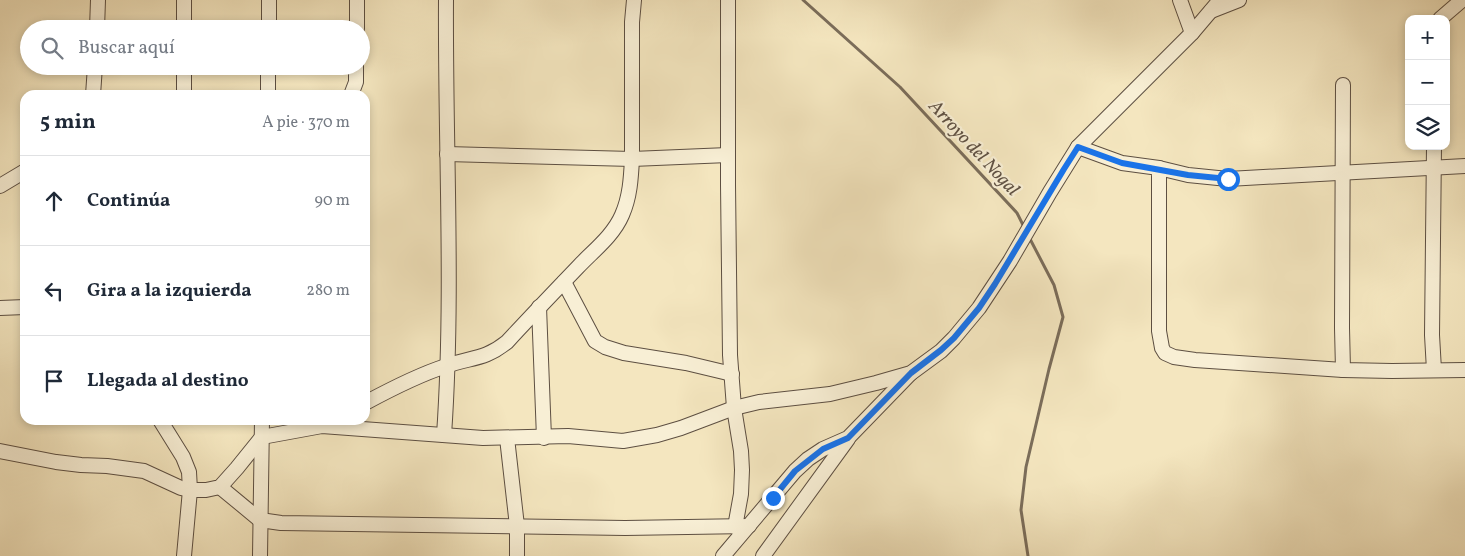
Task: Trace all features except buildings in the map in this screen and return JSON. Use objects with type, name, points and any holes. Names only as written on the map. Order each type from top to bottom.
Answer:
[{"type":"street","points":[[97,20],[98,0]]},
{"type":"street","points":[[184,0],[184,20]]},
{"type":"street","points":[[269,0],[269,20]]},
{"type":"street","points":[[357,0],[357,20]]},
{"type":"street","points":[[444,436],[447,365],[446,0]]},
{"type":"street","points":[[370,400],[406,382],[447,365],[493,353],[507,342],[615,228],[622,216],[629,191],[632,159],[631,99],[634,0]]},
{"type":"street","points":[[728,0],[730,355],[734,408],[742,470],[742,526]]},
{"type":"street","points":[[1180,0],[1192,33]]},
{"type":"street","points":[[764,556],[848,438],[911,373],[954,338],[979,308],[1010,261],[1054,184],[1078,147],[1192,33],[1220,0]]},
{"type":"street","points":[[1210,11],[1239,0]]},
{"type":"street","points":[[1445,15],[1462,0]]},
{"type":"street","points":[[93,90],[94,75]]},
{"type":"street","points":[[184,75],[184,90]]},
{"type":"street","points":[[268,75],[268,90]]},
{"type":"street","points":[[353,90],[356,75]]},
{"type":"street","points":[[1343,85],[1343,370]]},
{"type":"street","points":[[1078,147],[1122,163],[1158,168],[1188,175],[1228,179],[1465,166]]},
{"type":"street","points":[[1434,150],[1432,335],[1434,370]]},
{"type":"street","points":[[447,154],[632,159],[728,155]]},
{"type":"street","points":[[1158,168],[1159,331],[1165,354],[1195,360],[1343,370],[1465,370]]},
{"type":"street","points":[[0,186],[20,174]]},
{"type":"street","points":[[564,282],[595,341],[605,347],[624,353],[686,363],[732,374]]},
{"type":"street","points":[[0,308],[20,307]]},
{"type":"street","points":[[539,307],[544,438]]},
{"type":"street","points":[[346,425],[444,436],[507,438],[584,437],[623,441],[681,428],[734,408],[759,402],[830,394],[876,384],[911,373]]},
{"type":"street","points":[[163,425],[183,457],[189,472],[190,490],[184,556]]},
{"type":"street","points":[[260,556],[262,425]]},
{"type":"street","points":[[0,451],[56,462],[144,471],[181,488],[206,490],[220,487],[262,436],[318,425]]},
{"type":"street","points":[[507,438],[517,526],[517,556]]},
{"type":"street","points":[[723,556],[742,526],[795,471],[823,449],[848,438]]},
{"type":"street","points":[[220,487],[260,520],[282,523],[625,528],[742,526]]},
{"type":"waterway","name":"Arroyo del Nogal","points":[[803,0],[900,87],[1017,213],[1024,227]]},
{"type":"waterway","name":"Arroyo del Nogal","points":[[1028,556],[1021,510],[1026,467],[1063,317],[1054,285],[1029,237]]},
{"type":"route","points":[[773,498],[795,471],[808,459],[823,449],[848,438],[911,373],[954,338],[979,308],[1010,261],[1078,147],[1122,163],[1158,168],[1188,175],[1228,179]]}]
